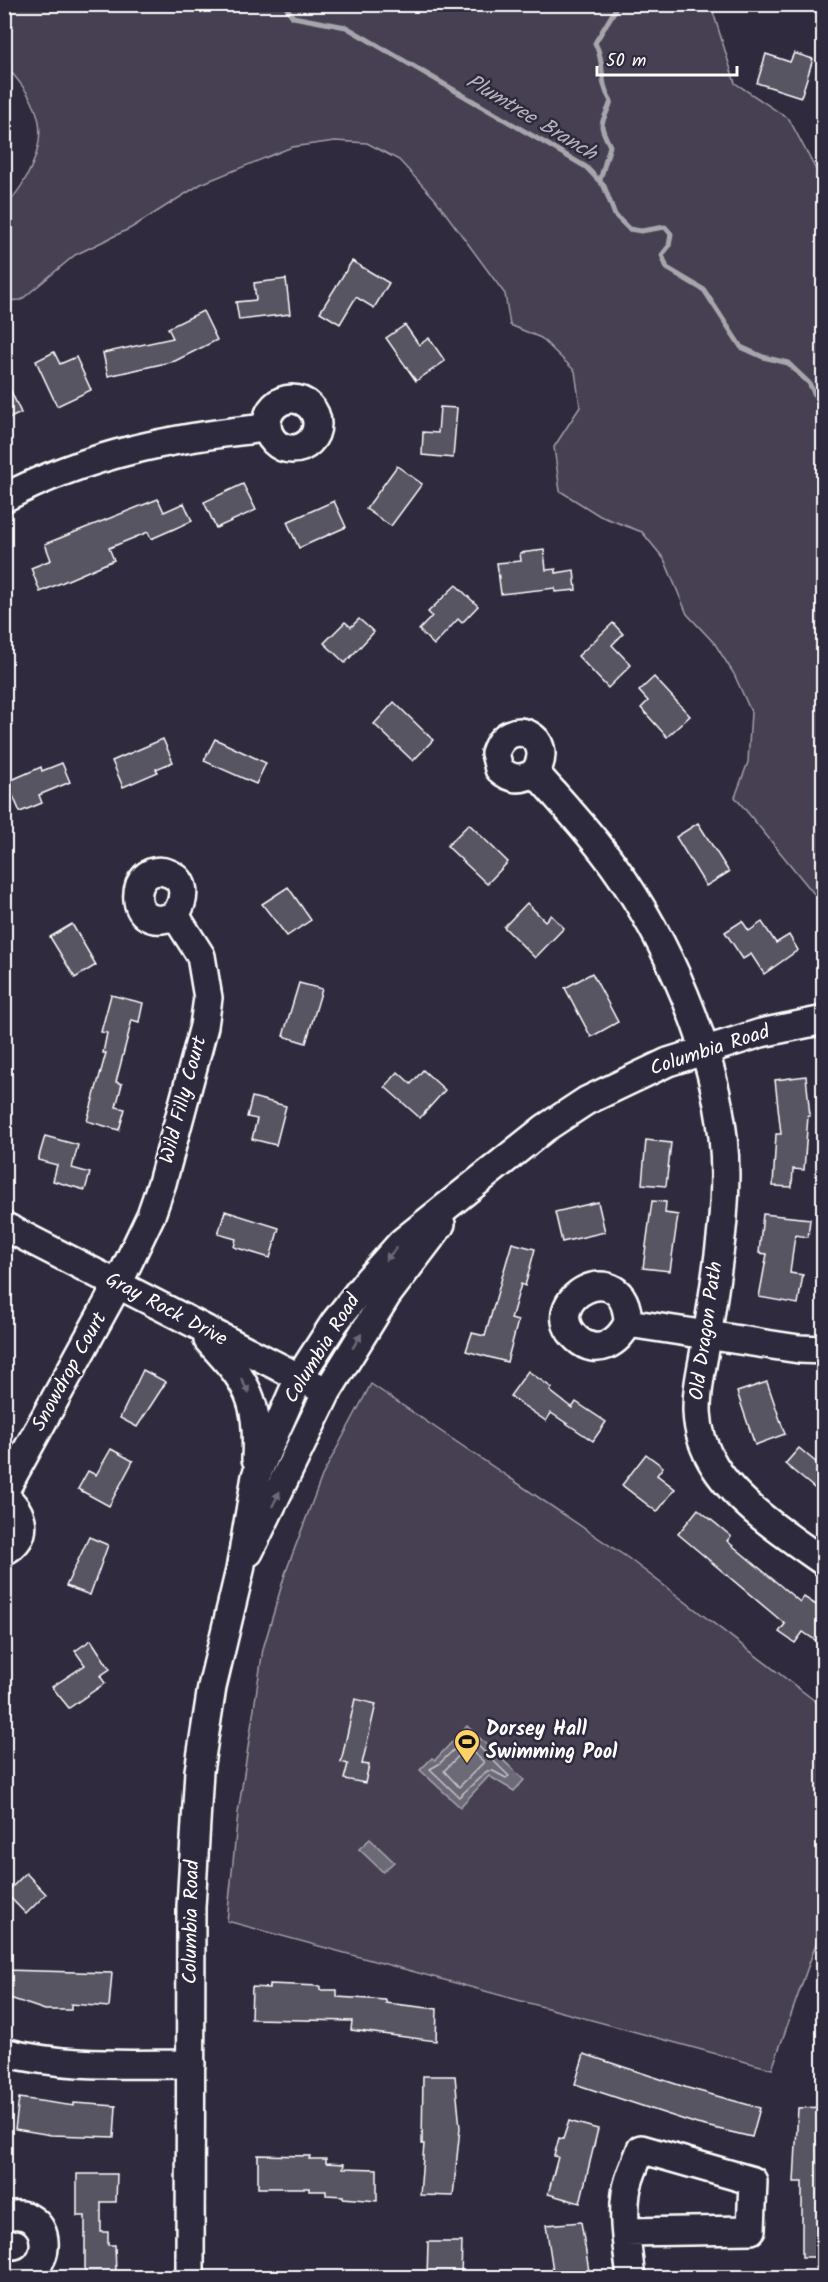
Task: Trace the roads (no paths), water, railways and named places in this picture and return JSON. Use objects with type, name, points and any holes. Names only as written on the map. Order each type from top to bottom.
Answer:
[{"type":"street","points":[[4,498],[82,464],[133,448],[181,438],[267,428]]},
{"type":"street","name":"Old Dragon Path","points":[[535,772],[584,827],[615,868],[638,905],[674,972],[703,1049],[723,1136],[725,1170],[724,1205],[708,1334],[697,1386],[697,1415],[702,1441],[714,1466],[730,1487],[824,1562]]},
{"type":"street","name":"Wild Filly Court","points":[[118,1284],[155,1205],[204,1026],[208,998],[201,956],[175,915]]},
{"type":"street","name":"Columbia Road","points":[[190,2277],[191,1907],[199,1772],[212,1687],[240,1570],[256,1476],[299,1378],[335,1322],[402,1242],[483,1175],[586,1101],[630,1078],[703,1049],[824,1020]]},
{"type":"street","name":"Columbia Road","points":[[240,1570],[327,1392],[387,1295],[447,1217],[483,1175]]},
{"type":"street","name":"Gray Rock Drive","points":[[4,1226],[194,1326],[327,1392]]},
{"type":"street","name":"Snowdrop Court","points":[[4,1551],[18,1540],[22,1529],[22,1518],[16,1505],[4,1494],[118,1284]]},
{"type":"street","points":[[628,1323],[799,1349],[824,1350]]},
{"type":"street","points":[[194,1326],[235,1369],[251,1397],[257,1417],[256,1476]]},
{"type":"street","points":[[4,2052],[26,2057],[94,2065],[191,2064]]},
{"type":"street","points":[[626,2232],[751,2230],[753,2181],[641,2149],[626,2190],[626,2232],[631,2277]]},
{"type":"street","points":[[4,2217],[18,2214],[33,2220],[43,2232],[45,2248],[37,2266],[29,2272],[14,2276],[4,2274]]},
{"type":"water","name":"Dorsey Hall Swimming Pool","points":[[467,1726],[524,1780],[514,1791],[489,1776],[460,1807],[420,1770],[432,1758],[435,1760]]},
{"type":"water","points":[[370,1839],[394,1862],[383,1872],[359,1849]]},
{"type":"waterway","name":"Plumtree Branch","points":[[284,4],[293,17],[346,27],[586,167],[604,186],[615,215],[629,229],[641,231],[665,227],[671,234],[669,246],[662,255],[667,268],[704,290],[741,347],[763,357],[788,363],[809,383],[824,413]]},
{"type":"waterway","points":[[600,180],[610,146],[602,123],[611,101],[605,87],[595,43],[615,10],[613,4]]},
{"type":"place","name":"Dorsey Hall Swimming Pool","points":[[467,1765]]}]
